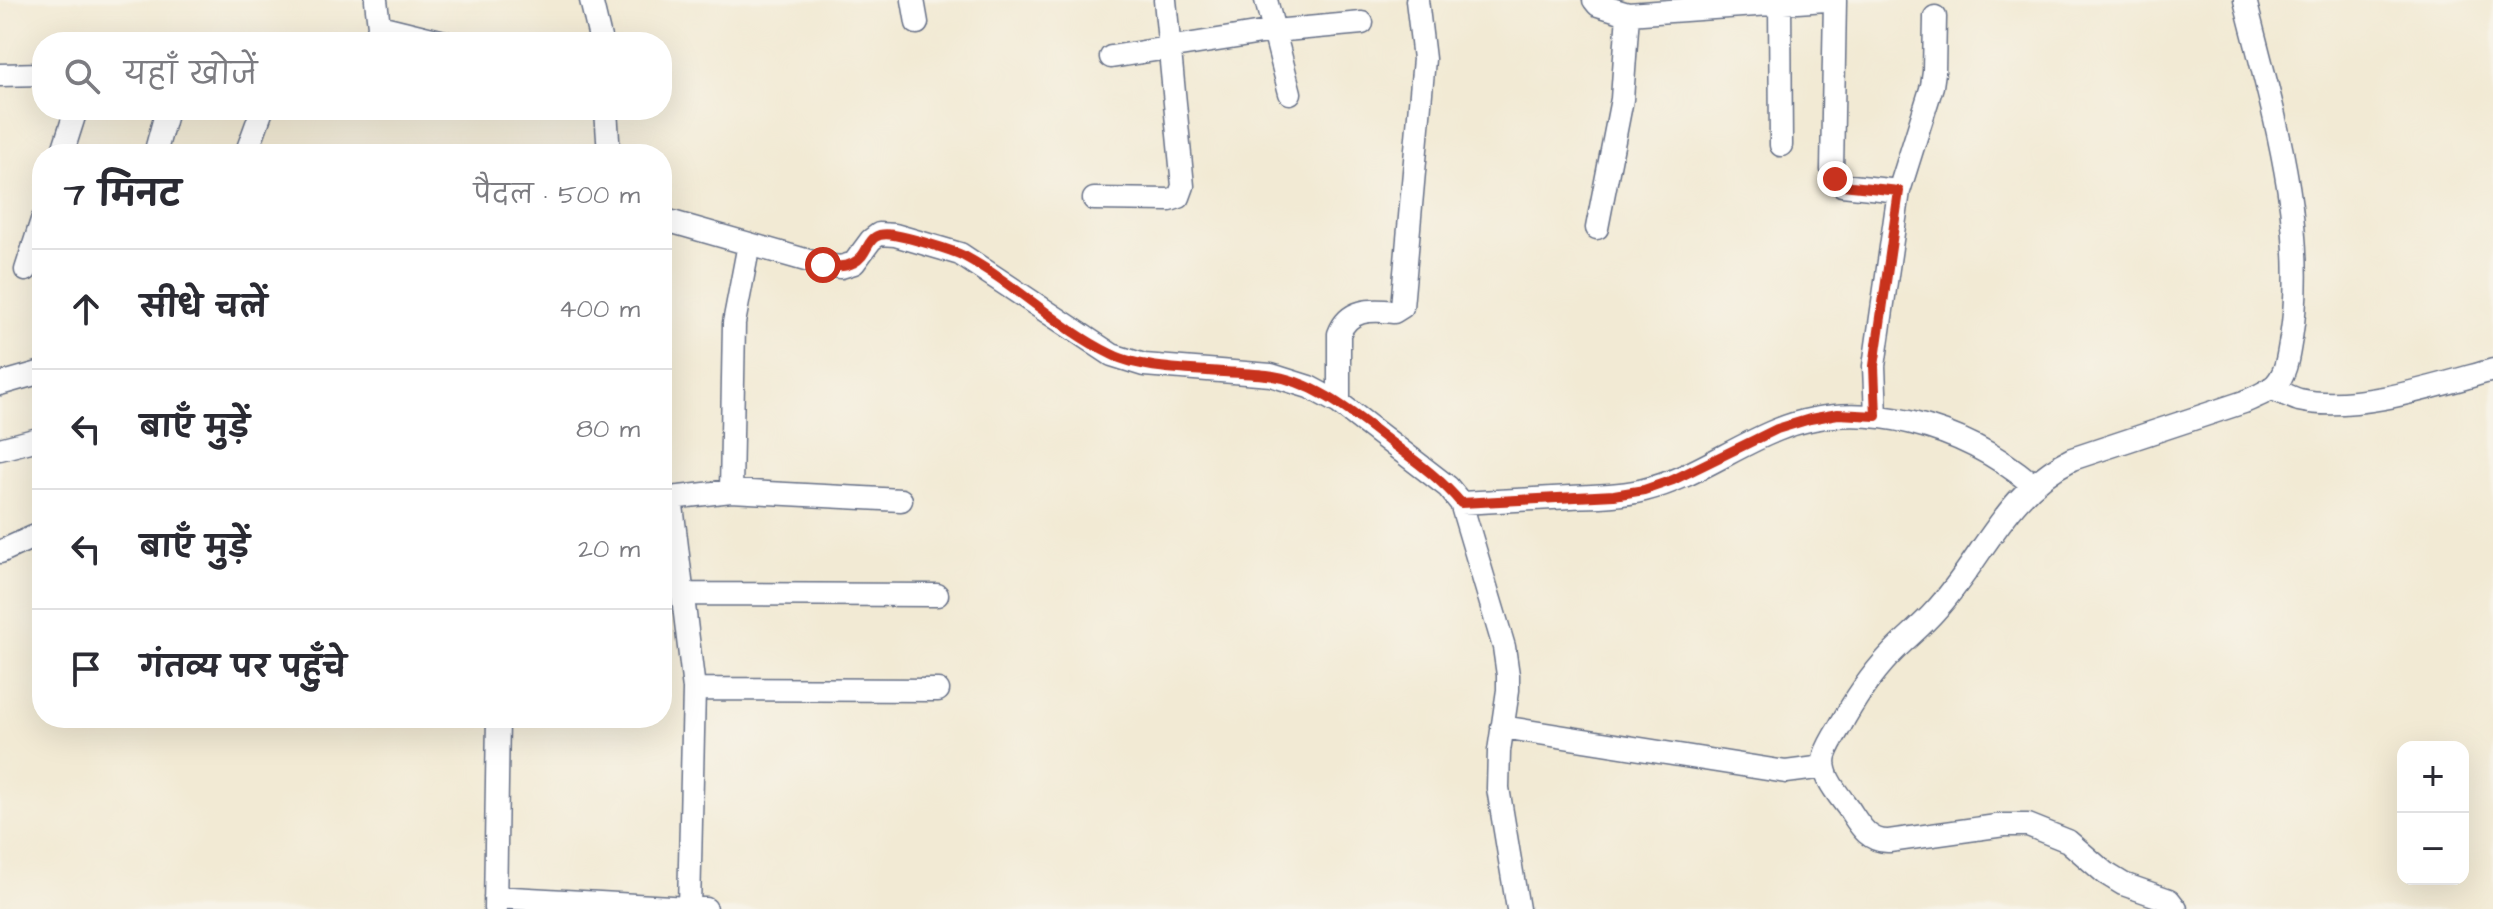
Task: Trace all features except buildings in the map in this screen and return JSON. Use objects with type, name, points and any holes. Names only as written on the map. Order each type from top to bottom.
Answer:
[{"type":"street","points":[[376,0],[378,32]]},
{"type":"street","points":[[591,0],[599,32]]},
{"type":"street","points":[[913,0],[917,23]]},
{"type":"street","points":[[1094,199],[1170,200],[1179,197],[1183,186],[1165,0]]},
{"type":"street","points":[[1266,0],[1290,93]]},
{"type":"street","points":[[1339,403],[1339,334],[1342,326],[1349,318],[1366,310],[1394,312],[1402,307],[1424,59],[1417,0]]},
{"type":"street","points":[[1594,0],[1598,5],[1628,14],[1826,0]]},
{"type":"street","points":[[1835,0],[1832,170],[1842,185],[1899,191]]},
{"type":"street","points":[[2176,909],[2169,900],[2123,884],[2105,873],[2068,841],[2028,825],[2004,825],[1889,841],[1875,839],[1863,830],[1834,788],[1824,767],[1825,756],[1845,716],[1877,670],[1934,613],[2015,502],[2032,484],[2053,468],[2072,459],[2244,402],[2277,383],[2286,366],[2294,318],[2294,230],[2290,196],[2245,0]]},
{"type":"street","points":[[1780,3],[1781,145]]},
{"type":"street","points":[[1597,228],[1622,99],[1628,14]]},
{"type":"street","points":[[1876,416],[1874,366],[1899,191],[1932,86],[1935,17]]},
{"type":"street","points":[[1111,57],[1274,31],[1362,23]]},
{"type":"street","points":[[0,75],[32,74]]},
{"type":"street","points":[[65,144],[73,120]]},
{"type":"street","points":[[158,144],[164,120]]},
{"type":"street","points":[[250,144],[258,120]]},
{"type":"street","points":[[607,120],[608,144]]},
{"type":"street","points":[[672,222],[823,265],[841,267],[854,263],[879,234],[895,235],[960,254],[1112,355],[1144,365],[1271,375],[1309,387],[1339,403],[1448,487],[1461,503],[1504,647],[1508,690],[1498,788],[1518,909]]},
{"type":"street","points":[[731,491],[734,323],[749,244]]},
{"type":"street","points":[[26,270],[32,251]]},
{"type":"street","points":[[2271,388],[2299,399],[2358,402],[2419,391],[2493,370]]},
{"type":"street","points":[[0,384],[32,375]]},
{"type":"street","points":[[1461,503],[1614,495],[1644,490],[1673,480],[1777,429],[1838,414],[1910,422],[1976,445],[1999,458],[2032,484]]},
{"type":"street","points":[[0,449],[32,441]]},
{"type":"street","points":[[672,497],[731,491],[901,500]]},
{"type":"street","points":[[498,728],[495,903],[698,908],[694,689],[672,534]]},
{"type":"street","points":[[0,552],[32,538]]},
{"type":"street","points":[[682,594],[937,595]]},
{"type":"street","points":[[694,689],[938,690]]},
{"type":"street","points":[[1502,727],[1786,772],[1824,767]]},
{"type":"route","points":[[823,265],[841,267],[854,263],[879,234],[895,235],[960,254],[1112,355],[1144,365],[1271,375],[1309,387],[1339,403],[1410,457],[1448,487],[1461,503],[1614,495],[1644,490],[1673,480],[1777,429],[1810,419],[1838,414],[1876,416],[1874,366],[1899,191],[1851,187],[1835,179]]}]
